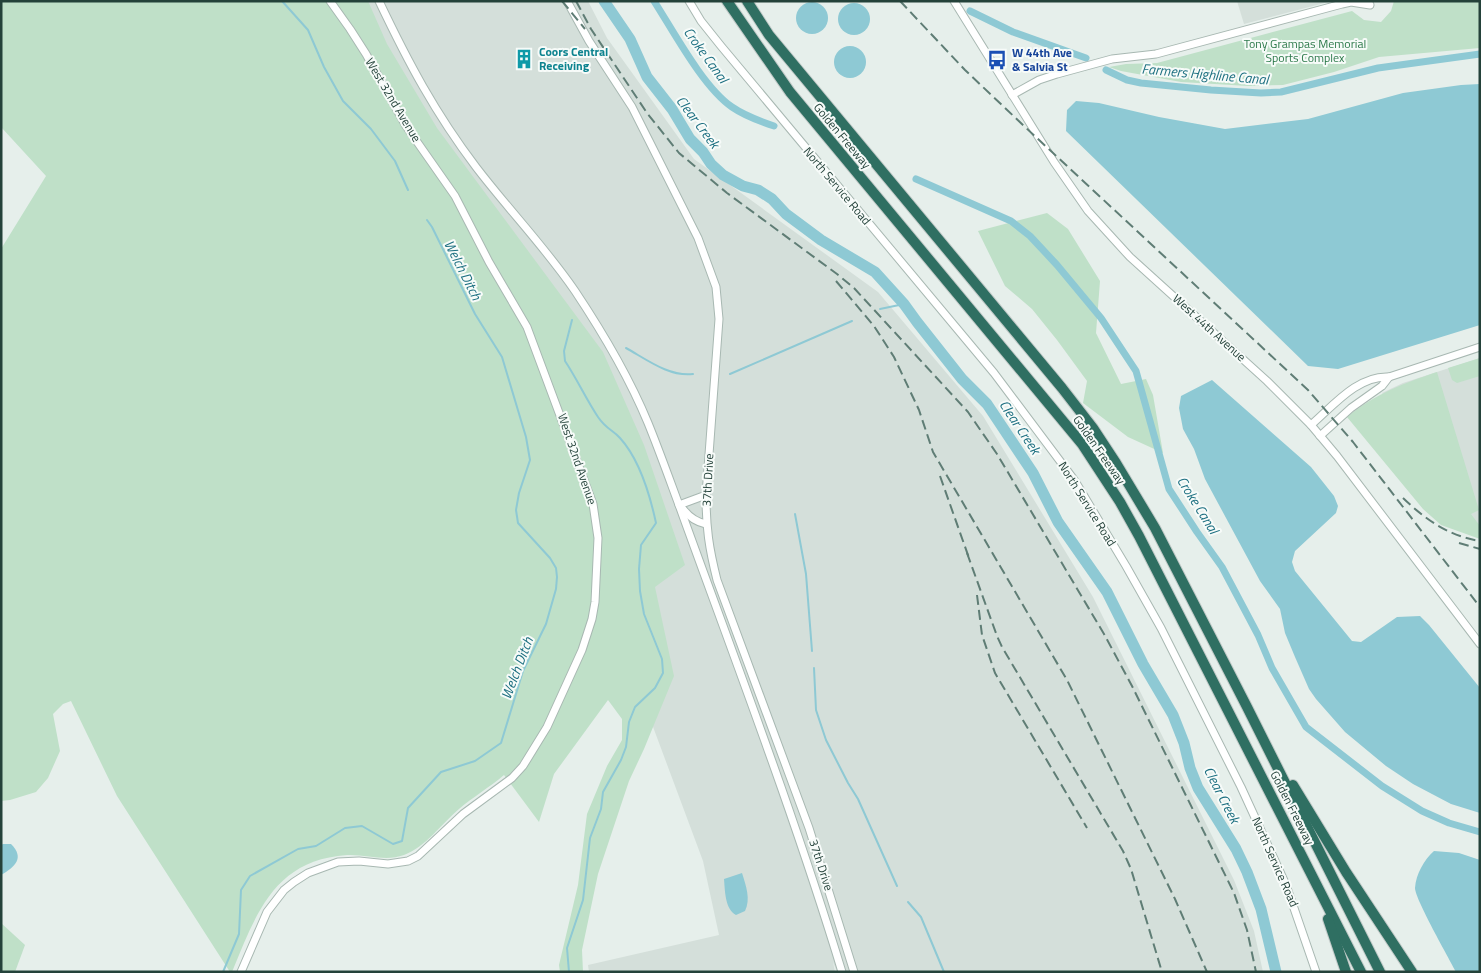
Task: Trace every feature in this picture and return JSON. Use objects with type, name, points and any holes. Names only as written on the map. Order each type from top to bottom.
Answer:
[{"type":"highway","name":"Golden Freeway","points":[[727,1],[790,92],[1082,444],[1120,502],[1361,972]]},
{"type":"highway","name":"Golden Freeway","points":[[747,1],[769,36],[1056,381],[1093,428],[1116,463],[1155,528],[1380,972]]},
{"type":"highway","points":[[1247,707],[1346,872],[1412,972]]},
{"type":"highway","points":[[1285,822],[1326,913],[1346,972]]},
{"type":"street","name":"West 32nd Avenue","points":[[241,972],[267,912],[284,890],[294,882],[317,869],[338,862],[359,861],[388,864],[408,861],[418,856],[463,814],[512,778],[523,766],[547,727],[582,650],[592,619],[594,602],[598,538],[593,504],[527,327],[489,262],[455,196],[406,126],[366,54],[330,1]]},
{"type":"street","points":[[379,1],[424,91],[441,119],[477,168],[574,289],[627,378],[648,422],[771,757],[826,918],[842,972]]},
{"type":"street","name":"37th Drive","points":[[567,1],[589,41],[632,107],[698,238],[716,287],[719,320],[706,495],[706,524],[709,549],[718,580],[809,828],[854,972]]},
{"type":"street","name":"North Service Road","points":[[689,1],[701,21],[721,46],[994,373],[1075,481],[1156,620],[1241,787],[1284,878],[1302,926],[1316,972]]},
{"type":"street","name":"West 44th Avenue","points":[[954,1],[1065,179],[1101,227],[1137,264],[1271,384],[1311,425],[1480,644]]},
{"type":"street","points":[[1012,95],[1047,77],[1100,62],[1156,54],[1351,2],[1370,5]]},
{"type":"street","points":[[1311,425],[1345,396],[1363,383],[1376,377],[1389,377],[1480,348]]},
{"type":"street","points":[[1320,436],[1348,410],[1382,386],[1389,377]]},
{"type":"street","points":[[679,505],[706,495]]},
{"type":"street","points":[[679,505],[690,517],[699,523],[706,524]]},
{"type":"shaded area","points":[[296,1],[588,1],[607,38],[694,159],[878,292],[983,416],[1093,597],[1234,880],[1254,931],[1263,972],[837,972],[833,962],[835,972],[589,972],[588,965],[719,935],[703,861],[573,512],[467,254]]},
{"type":"shaded area","points":[[1237,1],[1332,1],[1244,24]]},
{"type":"shaded area","points":[[1480,358],[1480,540],[1382,393],[1403,383]]},
{"type":"green space","points":[[1,1],[368,1],[387,44],[437,128],[603,352],[644,445],[685,565],[655,587],[674,676],[629,781],[598,874],[582,950],[583,972],[560,972],[559,965],[578,885],[587,814],[607,766],[622,740],[622,719],[608,700],[554,774],[539,822],[504,775],[459,809],[419,847],[404,855],[383,858],[347,855],[322,859],[302,867],[285,879],[271,894],[250,930],[232,972],[230,972],[117,796],[71,701],[63,704],[53,714],[60,751],[48,778],[36,792],[1,801],[1,249],[46,176],[1,127]]},
{"type":"green space","name":"Tony Grampas Memorial Sports Complex","points":[[1394,1],[1480,1],[1480,48],[1379,57],[1334,72],[1283,85],[1248,86],[1181,82],[1109,67],[1126,64],[1157,63],[1352,11],[1364,20],[1381,22],[1391,11]]},
{"type":"green space","points":[[1047,213],[1068,229],[1100,281],[1096,333],[1121,384],[1146,379],[1153,395],[1163,453],[1128,437],[1083,403],[1087,381],[1032,309],[1005,286],[978,231]]},
{"type":"green space","points":[[1480,358],[1480,376],[1457,383],[1452,380],[1448,368]]},
{"type":"green space","points":[[1437,372],[1479,510],[1471,514],[1480,526],[1480,539],[1441,525],[1423,509],[1347,417],[1368,402],[1390,390]]},
{"type":"green space","points":[[1,923],[25,945],[15,972],[1,972]]},
{"type":"water","points":[[812,2],[818,3],[823,7],[827,12],[827,24],[823,29],[818,33],[812,34],[806,33],[801,29],[797,24],[796,18],[797,12],[801,7],[806,3]]},
{"type":"water","points":[[854,3],[865,8],[870,19],[865,30],[854,35],[843,30],[838,19],[843,8]]},
{"type":"water","points":[[850,46],[856,47],[861,51],[865,56],[865,68],[861,73],[856,77],[850,78],[844,77],[839,73],[835,68],[834,62],[835,56],[839,51],[844,47]]},
{"type":"water","points":[[1480,84],[1480,325],[1338,369],[1308,366],[1066,131],[1067,110],[1076,101],[1099,103],[1159,117],[1225,129],[1308,119],[1403,93]]},
{"type":"water","points":[[1212,380],[1311,467],[1334,496],[1338,506],[1336,513],[1295,551],[1292,562],[1295,571],[1352,641],[1361,642],[1397,617],[1420,616],[1480,688],[1480,813],[1451,804],[1413,784],[1386,766],[1345,732],[1309,689],[1285,633],[1280,609],[1260,581],[1205,479],[1194,449],[1183,429],[1179,408],[1181,396]]},
{"type":"water","points":[[11,844],[18,858],[10,869],[1,875],[1,845]]},
{"type":"water","points":[[1434,851],[1459,853],[1480,860],[1480,972],[1456,972],[1416,894],[1415,888],[1419,873],[1424,863]]},
{"type":"water","points":[[742,873],[748,902],[745,911],[736,915],[728,904],[724,879]]},
{"type":"waterway","name":"Welch Ditch","points":[[282,1],[308,30],[324,67],[343,101],[371,129],[395,161],[408,190]]},
{"type":"waterway","name":"Clear Creek","points":[[604,1],[630,39],[647,77],[672,109],[690,139],[703,152],[711,164],[723,175],[743,186],[758,190],[772,199],[786,214],[821,240],[875,272],[904,304],[962,379],[987,404],[1033,473],[1058,522],[1107,592],[1143,664],[1173,715],[1198,788],[1236,849],[1247,872],[1261,909],[1276,972]]},
{"type":"waterway","name":"Croke Canal","points":[[654,1],[700,73],[721,98],[742,113],[774,126]]},
{"type":"waterway","name":"Farmers Highline Canal","points":[[970,11],[1013,32],[1086,58]]},
{"type":"waterway","name":"Farmers Highline Canal","points":[[1106,70],[1127,80],[1141,83],[1261,93],[1281,92],[1378,68],[1480,54]]},
{"type":"waterway","name":"Croke Canal","points":[[916,179],[1011,221],[1030,236],[1057,265],[1101,318],[1136,371],[1169,489],[1222,567],[1258,635],[1272,668],[1306,727],[1382,786],[1422,811],[1449,823],[1480,832]]},
{"type":"waterway","name":"Welch Ditch","points":[[223,972],[239,934],[241,890],[250,876],[298,849],[316,846],[345,828],[362,826],[393,844],[402,841],[408,808],[441,772],[475,761],[501,743],[523,671],[546,624],[556,589],[556,568],[550,558],[518,523],[516,510],[519,493],[530,460],[526,437],[502,357],[475,314],[427,220]]},
{"type":"waterway","points":[[880,309],[904,304]]},
{"type":"waterway","points":[[569,972],[567,948],[583,900],[590,838],[601,809],[603,792],[626,747],[629,722],[635,707],[655,688],[663,673],[662,659],[644,614],[640,591],[641,545],[656,523],[654,512],[639,467],[620,438],[598,417],[565,361],[564,351],[572,320]]},
{"type":"waterway","points":[[730,374],[852,321]]},
{"type":"waterway","points":[[626,348],[667,370],[675,373],[693,374]]},
{"type":"waterway","points":[[795,514],[806,574],[812,651]]},
{"type":"waterway","points":[[814,668],[816,710],[826,740],[858,799],[897,886]]},
{"type":"waterway","points":[[908,902],[921,917],[944,972]]},
{"type":"railway","points":[[562,1],[585,29]]},
{"type":"railway","points":[[576,1],[591,29],[647,113],[679,153],[727,193],[854,288],[968,412],[997,454],[1104,634],[1132,686],[1234,893],[1247,930],[1256,972]]},
{"type":"railway","points":[[900,1],[965,70],[1308,390],[1353,442],[1480,607]]},
{"type":"railway","points":[[836,281],[874,326],[894,357],[919,410],[933,452],[1067,680],[1175,899],[1207,972]]},
{"type":"railway","points":[[940,476],[969,558]]},
{"type":"railway","points":[[1403,498],[1438,526],[1468,539],[1480,541]]},
{"type":"railway","points":[[1459,543],[1480,549]]},
{"type":"railway","points":[[967,553],[1002,647],[1123,851],[1131,869],[1162,972]]},
{"type":"railway","points":[[977,595],[982,635],[995,673],[1087,828]]},
{"type":"place","name":"Coors Central Receiving","points":[[524,59]]},
{"type":"place","name":"W 44th Ave & Salvia St","points":[[997,60]]}]
